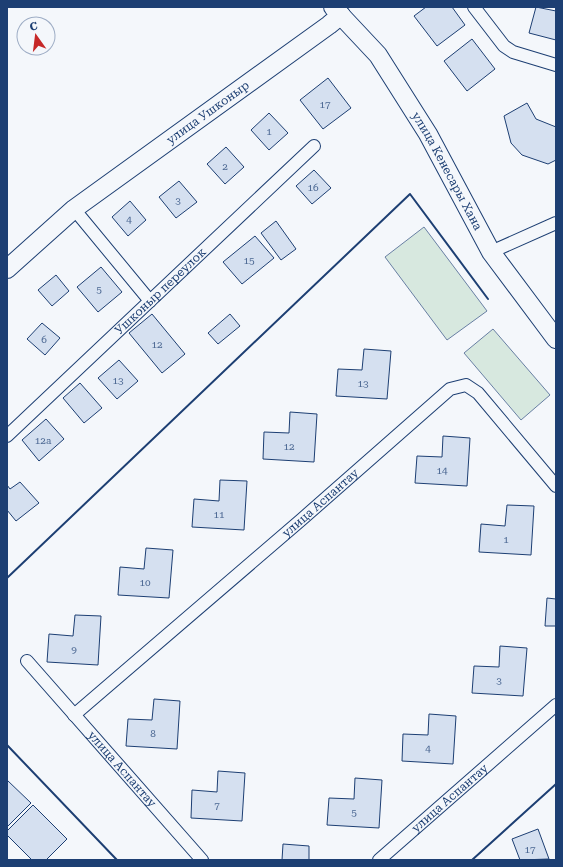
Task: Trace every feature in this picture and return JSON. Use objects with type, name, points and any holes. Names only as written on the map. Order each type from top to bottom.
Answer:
[{"type":"street","points":[[474,7],[504,46],[513,52],[556,65]]},
{"type":"street","name":"улица Ушконыр","points":[[7,269],[74,209],[329,25],[337,11]]},
{"type":"street","name":"улица Кенесары Хана","points":[[337,11],[378,56],[424,127],[491,252],[556,339]]},
{"type":"street","name":"Ушконыр переулок","points":[[7,436],[314,146]]},
{"type":"street","points":[[74,209],[150,301]]},
{"type":"street","points":[[491,252],[556,224]]},
{"type":"street","name":"улица Аспантау","points":[[74,715],[296,525],[450,389],[466,385],[478,393],[554,481]]},
{"type":"street","name":"улица Аспантау","points":[[27,661],[202,860]]},
{"type":"street","name":"улица Аспантау","points":[[379,860],[556,705]]},
{"type":"shaded area","points":[[424,227],[487,311],[447,340],[385,257]]},
{"type":"shaded area","points":[[493,329],[550,395],[521,420],[464,353]]},
{"type":"building","points":[[426,7],[452,7],[465,25],[437,46],[414,16]]},
{"type":"building","points":[[536,7],[556,11],[556,40],[529,33]]},
{"type":"building","points":[[472,39],[495,69],[467,91],[444,61]]},
{"type":"building","points":[[328,78],[351,108],[323,129],[300,100]]},
{"type":"building","points":[[527,103],[536,119],[556,127],[556,160],[548,164],[522,155],[511,143],[504,116]]},
{"type":"building","points":[[269,113],[288,133],[269,150],[251,130]]},
{"type":"building","points":[[226,147],[244,167],[225,184],[207,164]]},
{"type":"building","points":[[314,170],[331,188],[312,204],[296,186]]},
{"type":"building","points":[[179,181],[197,202],[176,218],[159,197]]},
{"type":"building","points":[[130,201],[146,220],[128,236],[112,217]]},
{"type":"building","points":[[276,221],[296,249],[281,260],[261,233]]},
{"type":"building","points":[[255,236],[274,258],[242,284],[223,262]]},
{"type":"building","points":[[101,267],[122,292],[98,312],[77,287]]},
{"type":"building","points":[[56,275],[69,291],[52,306],[38,290]]},
{"type":"building","points":[[152,314],[185,354],[162,373],[129,333]]},
{"type":"building","points":[[230,314],[240,326],[218,344],[208,333]]},
{"type":"building","points":[[42,323],[60,338],[45,355],[27,339]]},
{"type":"building","points":[[364,349],[391,351],[387,399],[336,396],[338,369],[362,370]]},
{"type":"building","points":[[119,360],[138,381],[117,399],[98,378]]},
{"type":"building","points":[[80,383],[102,408],[84,423],[63,398]]},
{"type":"building","points":[[290,412],[317,414],[314,462],[263,459],[264,432],[289,433]]},
{"type":"building","points":[[46,419],[64,439],[39,461],[22,440]]},
{"type":"building","points":[[443,436],[470,438],[467,486],[415,483],[417,456],[442,457]]},
{"type":"building","points":[[220,480],[247,481],[244,530],[192,527],[194,499],[219,501]]},
{"type":"building","points":[[20,482],[39,503],[16,521],[7,510],[7,485],[10,489]]},
{"type":"building","points":[[507,505],[534,506],[531,555],[479,552],[481,524],[505,526]]},
{"type":"building","points":[[146,548],[173,550],[169,598],[118,595],[120,567],[144,569]]},
{"type":"building","points":[[547,598],[556,599],[556,626],[545,626]]},
{"type":"building","points":[[75,615],[101,616],[98,665],[47,662],[49,634],[73,636]]},
{"type":"building","points":[[500,646],[527,648],[523,696],[472,693],[474,666],[499,667]]},
{"type":"building","points":[[154,699],[180,701],[177,749],[126,746],[128,719],[152,720]]},
{"type":"building","points":[[429,714],[456,716],[453,764],[402,761],[403,734],[428,735]]},
{"type":"building","points":[[218,771],[245,773],[242,821],[191,818],[192,790],[217,792]]},
{"type":"building","points":[[355,778],[382,780],[379,828],[327,825],[329,798],[354,799]]},
{"type":"building","points":[[7,780],[31,803],[7,827]]},
{"type":"building","points":[[33,805],[67,839],[46,860],[32,860],[7,835],[7,831]]},
{"type":"building","points":[[538,829],[549,859],[520,860],[512,839]]},
{"type":"building","points":[[283,844],[309,846],[309,860],[282,860]]},
{"type":"wall","points":[[7,578],[410,194],[488,299]]},
{"type":"wall","points":[[7,745],[117,860]]},
{"type":"wall","points":[[472,860],[556,784]]}]
